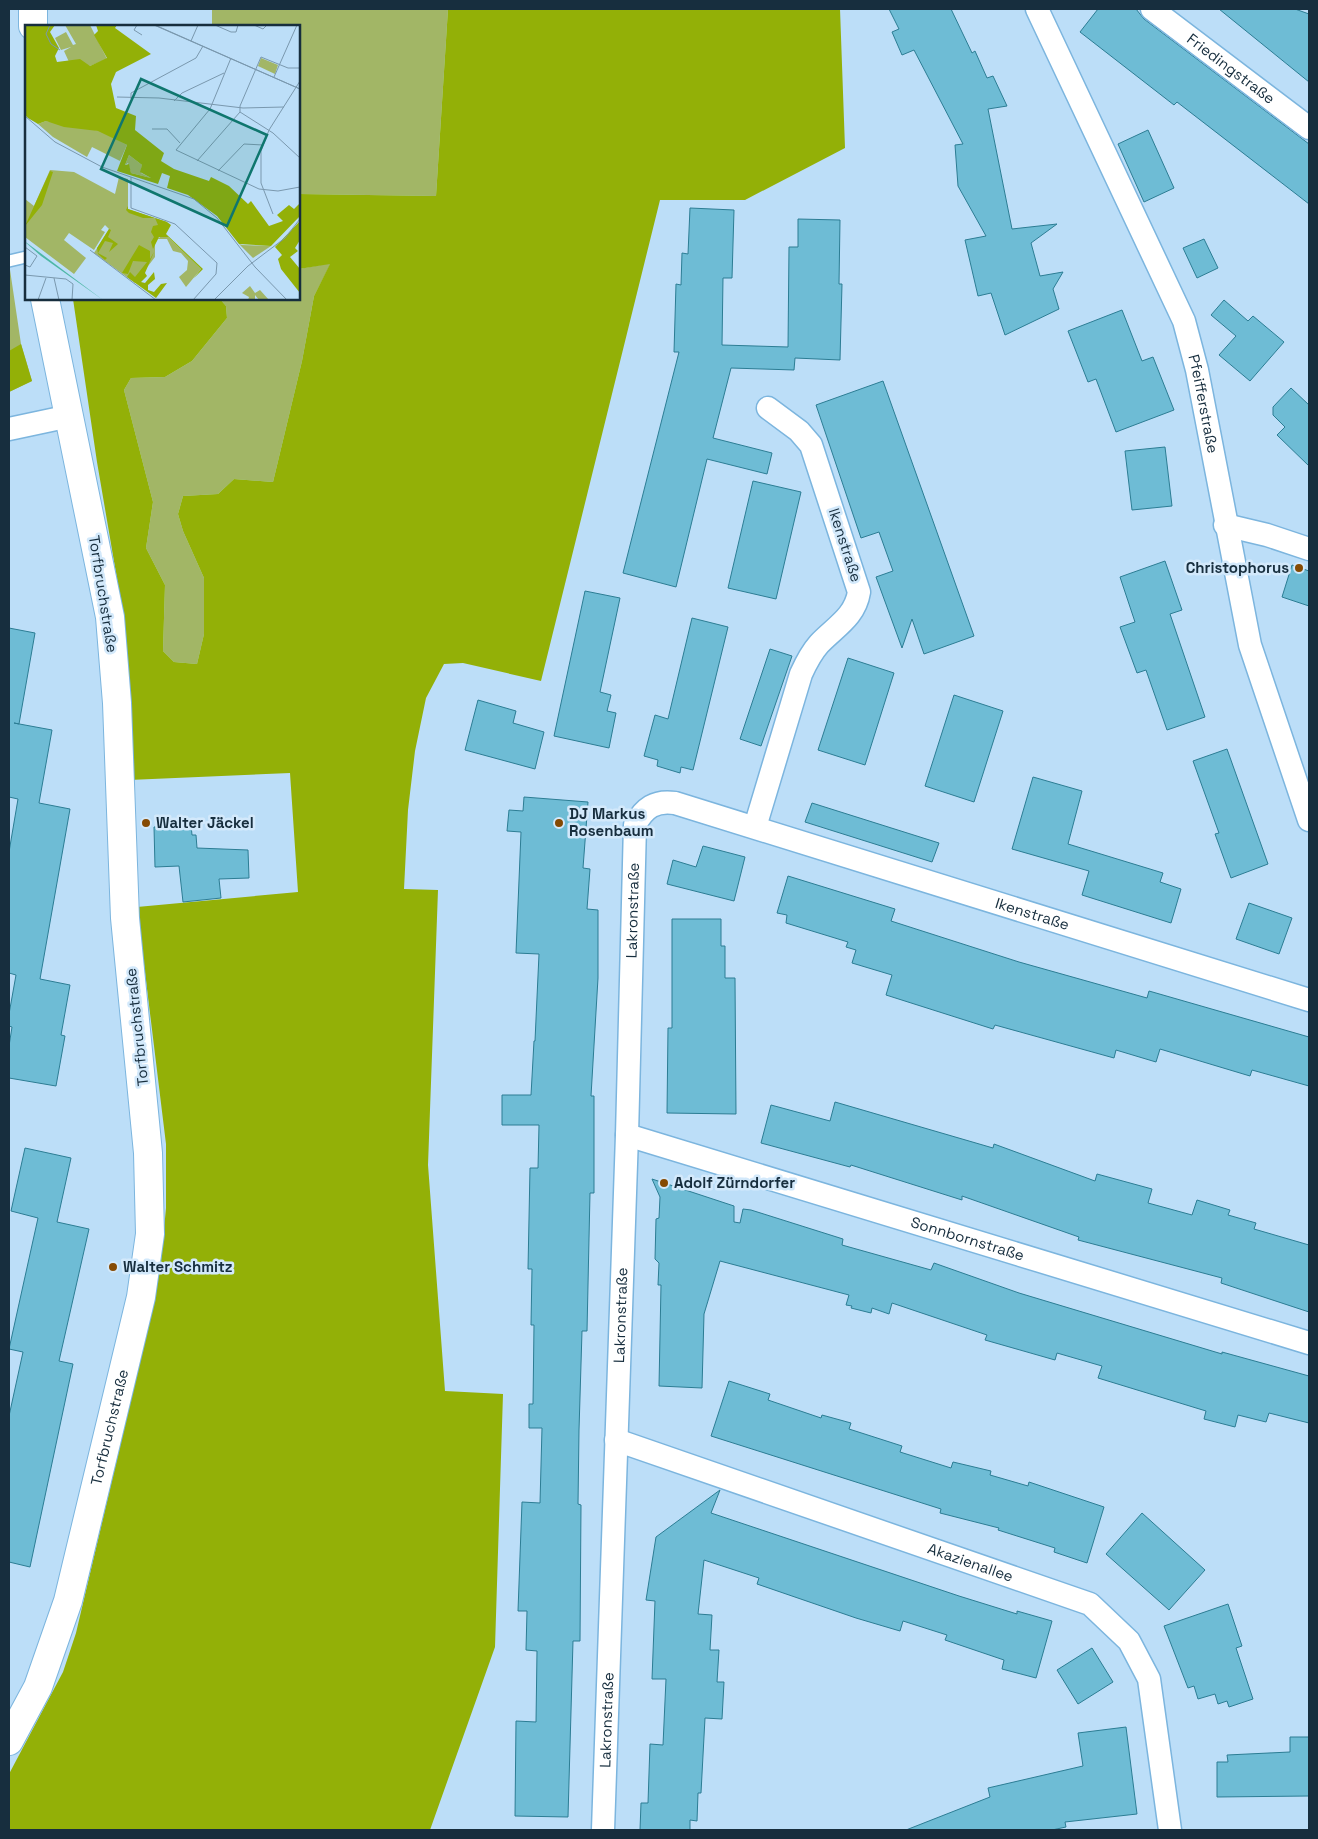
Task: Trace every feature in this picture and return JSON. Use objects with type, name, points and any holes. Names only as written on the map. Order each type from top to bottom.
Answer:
[{"type":"main road","points":[[33,25],[34,9]]},
{"type":"main road","name":"Torfbruchstraße","points":[[9,1740],[38,1687],[68,1602],[141,1297],[150,1234],[148,1153],[125,918],[117,702],[110,618],[45,300]]},
{"type":"street","name":"Pfeifferstraße","points":[[1037,9],[1184,321],[1197,370],[1250,645],[1309,820]]},
{"type":"street","name":"Friedingstraße","points":[[1152,9],[1309,128]]},
{"type":"street","name":"Ikenstraße","points":[[755,827],[801,674],[810,655],[819,644],[852,613],[859,592],[811,445],[799,431],[768,408]]},
{"type":"street","points":[[9,429],[70,416]]},
{"type":"street","points":[[1226,525],[1268,535],[1309,549]]},
{"type":"street","name":"Ikenstraße","points":[[650,806],[662,801],[675,803],[1309,1000]]},
{"type":"street","name":"Lakronstraße","points":[[603,1830],[627,1135],[635,825],[642,812],[650,806]]},
{"type":"street","name":"Sonnbornstraße","points":[[627,1135],[1309,1343]]},
{"type":"street","name":"Akazienallee","points":[[616,1440],[1090,1604],[1129,1641],[1149,1679],[1170,1830]]},
{"type":"lane","points":[[9,261],[25,257]]},
{"type":"green space","points":[[212,9],[448,9],[436,196],[300,194],[300,25],[212,25]]},
{"type":"green space","points":[[448,9],[840,9],[845,148],[745,200],[660,200],[541,681],[463,663],[444,664],[426,698],[415,751],[408,810],[404,889],[438,890],[428,1165],[445,1391],[503,1394],[495,1647],[430,1830],[9,1830],[9,1774],[63,1672],[76,1633],[153,1306],[161,1261],[166,1208],[166,1144],[137,907],[298,892],[290,773],[129,780],[122,608],[97,462],[73,300],[221,300],[226,306],[227,318],[192,361],[165,377],[131,378],[124,390],[153,502],[146,548],[165,585],[163,651],[174,662],[197,664],[204,634],[204,578],[183,531],[178,514],[183,496],[218,494],[234,479],[273,482],[302,361],[314,296],[330,264],[300,269],[300,194],[436,196]]},
{"type":"green space","points":[[9,263],[21,344],[32,381],[9,392]]},
{"type":"green space","points":[[331,263],[314,296],[302,361],[273,482],[234,479],[218,494],[183,496],[178,514],[183,531],[204,578],[204,634],[197,664],[174,662],[163,651],[165,585],[146,548],[153,502],[124,390],[131,378],[165,377],[192,361],[227,318],[226,306],[221,300],[300,300],[300,269]]},
{"type":"green space","points":[[21,344],[32,381],[9,392],[9,351]]},
{"type":"building","points":[[889,9],[951,9],[972,53],[975,51],[987,78],[993,76],[1007,106],[988,109],[1012,229],[1057,224],[1031,243],[1040,276],[1063,272],[1053,289],[1059,309],[1005,335],[991,293],[978,296],[965,240],[986,236],[958,186],[955,145],[963,144],[914,50],[902,55],[892,32],[899,29]]},
{"type":"building","points":[[1098,9],[1136,9],[1144,19],[1309,144],[1309,204],[1177,102],[1174,105],[1080,32]]},
{"type":"building","points":[[1219,9],[1295,9],[1309,14],[1309,82]]},
{"type":"building","points":[[1148,130],[1174,188],[1144,202],[1118,144]]},
{"type":"building","points":[[690,208],[734,210],[732,278],[723,278],[722,345],[788,347],[789,247],[798,247],[798,219],[840,220],[839,284],[842,284],[840,360],[795,358],[794,370],[731,368],[713,438],[772,453],[767,474],[707,459],[676,587],[623,573],[679,352],[674,352],[676,284],[681,285],[682,253],[688,254]]},
{"type":"building","points":[[1204,239],[1218,268],[1197,278],[1183,248]]},
{"type":"building","points":[[1224,300],[1248,321],[1253,316],[1284,342],[1250,381],[1219,355],[1236,336],[1211,315]]},
{"type":"building","points":[[1122,310],[1142,361],[1153,357],[1174,410],[1116,432],[1096,379],[1088,382],[1068,331]]},
{"type":"building","points":[[883,381],[974,636],[924,654],[912,619],[902,648],[876,577],[893,571],[879,532],[861,538],[816,405]]},
{"type":"building","points":[[1291,388],[1309,405],[1309,466],[1277,435],[1285,427],[1273,415],[1273,407]]},
{"type":"building","points":[[1165,447],[1172,506],[1132,510],[1125,451]]},
{"type":"building","points":[[753,481],[801,492],[776,599],[728,588]]},
{"type":"building","points":[[1165,561],[1182,610],[1170,614],[1205,717],[1167,730],[1146,670],[1137,673],[1120,627],[1135,622],[1120,577]]},
{"type":"building","points":[[1292,565],[1309,571],[1309,606],[1282,597]]},
{"type":"building","points":[[585,591],[620,598],[600,692],[611,695],[607,711],[616,713],[609,748],[554,736]]},
{"type":"building","points":[[692,618],[728,627],[693,770],[681,767],[680,773],[657,766],[658,760],[644,756],[655,715],[668,719]]},
{"type":"building","points":[[9,628],[35,633],[19,724],[52,730],[39,803],[70,809],[40,979],[70,985],[61,1035],[65,1036],[56,1086],[9,1078],[9,1046],[12,1027],[9,1026],[9,1014],[16,975],[9,973],[9,852],[18,799],[9,797]]},
{"type":"building","points":[[770,649],[792,656],[761,746],[740,739]]},
{"type":"building","points":[[848,658],[894,673],[865,765],[818,750]]},
{"type":"building","points":[[954,695],[1003,711],[974,802],[925,786]]},
{"type":"building","points":[[478,700],[516,711],[513,723],[544,732],[535,769],[465,750]]},
{"type":"building","points":[[1227,749],[1268,864],[1231,878],[1215,834],[1219,833],[1193,761]]},
{"type":"building","points":[[1033,777],[1082,791],[1068,844],[1163,873],[1160,882],[1181,889],[1171,923],[1082,895],[1089,871],[1012,849]]},
{"type":"building","points":[[524,797],[588,802],[583,868],[590,869],[587,909],[598,910],[598,978],[591,1096],[594,1096],[594,1193],[590,1193],[587,1331],[582,1331],[579,1430],[578,1504],[581,1505],[580,1641],[573,1641],[568,1817],[515,1816],[516,1721],[536,1722],[537,1651],[526,1650],[527,1611],[518,1611],[522,1502],[540,1503],[542,1428],[529,1428],[529,1404],[533,1404],[534,1325],[531,1325],[532,1269],[528,1269],[530,1168],[538,1168],[539,1125],[502,1125],[502,1095],[531,1095],[535,1041],[539,954],[516,953],[521,832],[507,831],[509,810],[523,811]]},
{"type":"building","points":[[812,803],[939,843],[932,862],[805,822]]},
{"type":"building","points":[[191,825],[192,835],[196,835],[197,848],[248,850],[249,878],[219,879],[221,898],[183,902],[179,866],[155,867],[154,827]]},
{"type":"building","points":[[703,846],[745,857],[734,901],[667,884],[673,860],[696,867]]},
{"type":"building","points":[[788,876],[895,909],[891,921],[1019,962],[1147,998],[1149,991],[1309,1037],[1309,1086],[1252,1070],[1250,1076],[1160,1049],[1156,1062],[1116,1050],[1114,1058],[995,1025],[993,1029],[886,995],[892,975],[852,963],[856,950],[846,947],[848,942],[786,923],[787,915],[777,913]]},
{"type":"building","points":[[1249,903],[1292,918],[1279,954],[1236,939]]},
{"type":"building","points":[[672,919],[721,919],[721,946],[725,946],[725,978],[735,978],[736,1114],[667,1113],[668,1028],[672,1028]]},
{"type":"building","points":[[835,1102],[993,1148],[994,1144],[1095,1181],[1097,1174],[1152,1189],[1148,1203],[1192,1215],[1197,1200],[1230,1210],[1228,1215],[1256,1223],[1254,1229],[1309,1245],[1309,1312],[1221,1283],[1222,1278],[1078,1240],[1079,1237],[962,1196],[962,1200],[851,1165],[850,1167],[761,1143],[771,1105],[830,1121]]},
{"type":"building","points":[[25,1148],[71,1158],[57,1222],[89,1229],[59,1361],[73,1364],[30,1567],[9,1562],[9,1416],[23,1352],[9,1349],[38,1218],[11,1211]]},
{"type":"building","points":[[652,1179],[734,1206],[734,1222],[740,1223],[743,1209],[751,1210],[843,1239],[842,1245],[931,1270],[934,1263],[1019,1293],[1222,1354],[1222,1352],[1309,1376],[1309,1423],[1269,1413],[1266,1422],[1238,1415],[1235,1427],[1204,1419],[1206,1411],[1098,1378],[1102,1366],[1057,1353],[1055,1360],[985,1340],[987,1335],[892,1303],[889,1314],[872,1308],[871,1313],[851,1308],[852,1306],[846,1305],[849,1295],[720,1261],[704,1314],[702,1388],[659,1386],[661,1285],[658,1285],[659,1263],[655,1259],[656,1219],[659,1218],[660,1197]]},
{"type":"building","points":[[729,1381],[770,1394],[768,1400],[821,1418],[822,1415],[851,1423],[849,1429],[902,1446],[900,1452],[951,1468],[953,1462],[991,1471],[990,1475],[1028,1486],[1029,1482],[1104,1507],[1087,1563],[1054,1552],[1055,1548],[998,1530],[999,1528],[940,1513],[941,1509],[711,1436]]},
{"type":"building","points":[[720,1490],[711,1513],[959,1596],[1017,1614],[1017,1611],[1052,1621],[1036,1678],[1002,1669],[1004,1660],[945,1640],[947,1635],[903,1621],[900,1631],[856,1618],[757,1584],[759,1578],[704,1560],[698,1614],[712,1615],[710,1650],[719,1650],[717,1682],[724,1682],[722,1719],[705,1718],[701,1793],[698,1793],[697,1821],[690,1820],[690,1830],[640,1830],[641,1803],[648,1803],[650,1744],[663,1745],[666,1679],[652,1679],[655,1601],[646,1600],[656,1537]]},
{"type":"building","points":[[1142,1513],[1205,1570],[1169,1610],[1106,1554]]},
{"type":"building","points":[[1228,1604],[1242,1646],[1236,1648],[1253,1699],[1229,1707],[1227,1701],[1218,1704],[1215,1694],[1198,1699],[1194,1686],[1188,1688],[1164,1626]]},
{"type":"building","points":[[1092,1648],[1113,1682],[1078,1704],[1057,1670]]},
{"type":"building","points":[[1126,1727],[1137,1814],[1065,1822],[1066,1827],[1052,1830],[906,1830],[990,1797],[988,1788],[1083,1766],[1078,1733]]},
{"type":"building","points":[[1290,1737],[1309,1737],[1309,1796],[1217,1797],[1217,1762],[1228,1762],[1227,1755],[1290,1752]]},
{"type":"place","name":"Christophorus","points":[[1299,568]]},
{"type":"place","name":"Walter Jäckel","points":[[146,823]]},
{"type":"place","name":"DJ Markus Rosenbaum","points":[[559,823]]},
{"type":"place","name":"Adolf Zürndorfer","points":[[664,1183]]},
{"type":"place","name":"Walter Schmitz","points":[[113,1267]]}]
